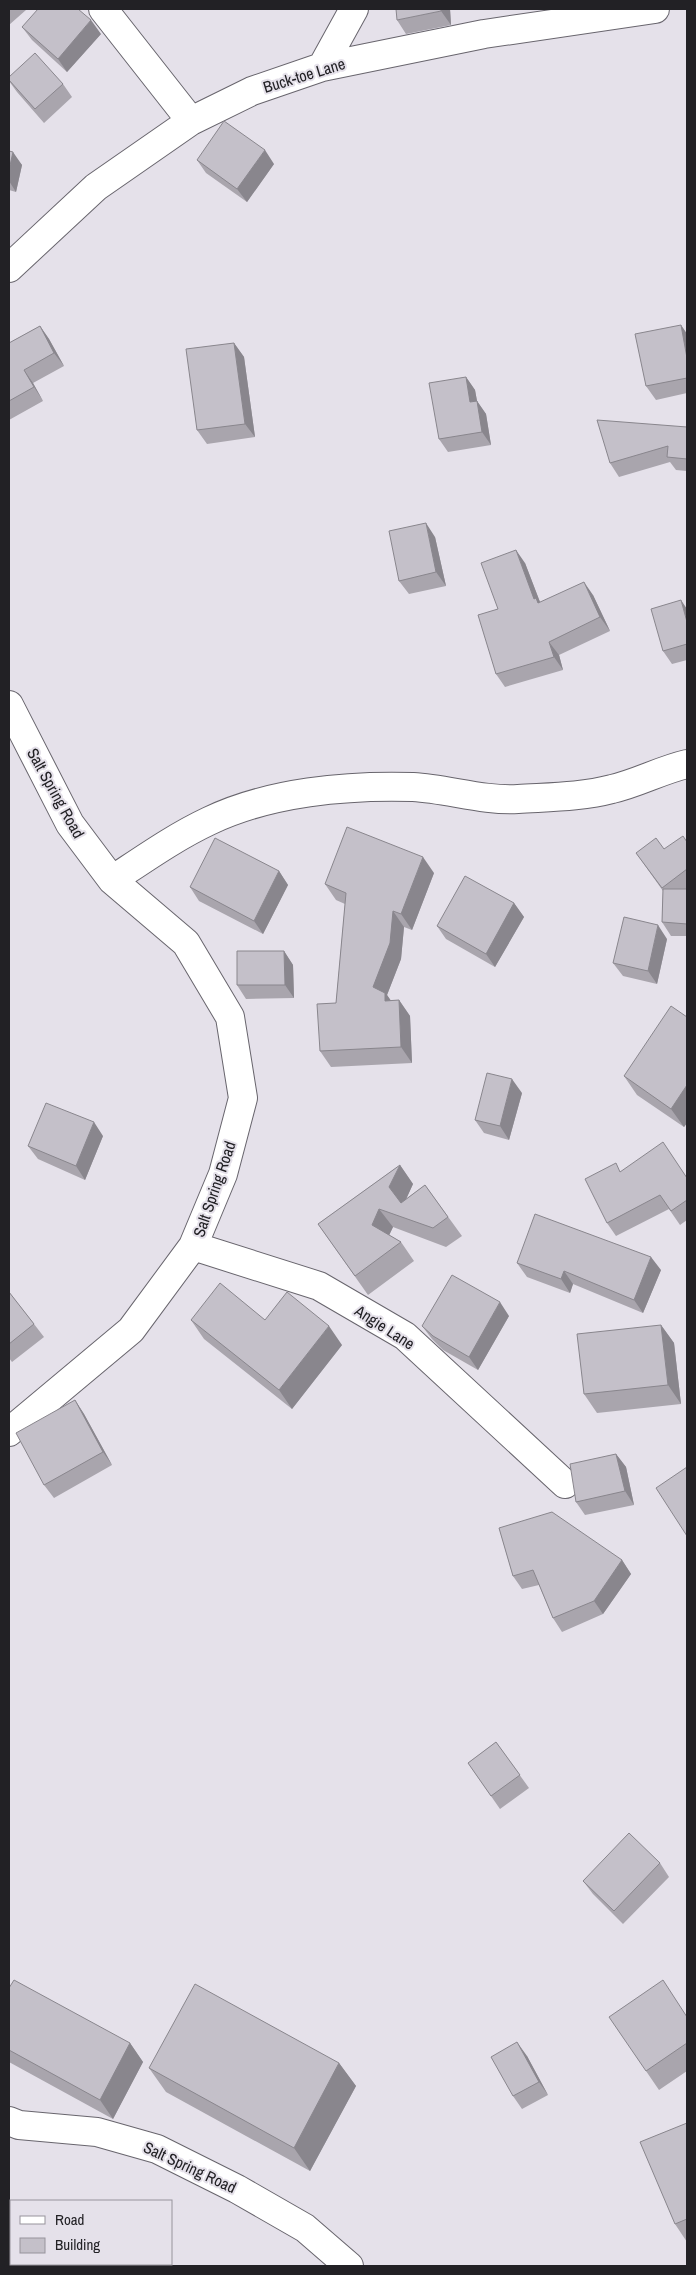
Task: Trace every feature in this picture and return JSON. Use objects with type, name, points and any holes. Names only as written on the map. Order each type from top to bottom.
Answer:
[{"type":"street","points":[[103,9],[191,122]]},
{"type":"street","points":[[322,67],[354,9]]},
{"type":"street","name":"Buck-toe Lane","points":[[9,268],[96,187],[191,122],[252,91],[322,67],[484,34],[655,9]]},
{"type":"street","name":"Salt Spring Road","points":[[9,705],[70,824],[112,880],[186,944],[230,1017],[242,1098],[223,1174],[193,1246],[131,1330],[9,1432]]},
{"type":"street","points":[[112,880],[173,840],[210,820],[284,798],[332,789],[414,787],[515,799],[568,795],[613,789],[664,770],[687,764]]},
{"type":"street","name":"Angie Lane","points":[[193,1246],[319,1286],[406,1336],[565,1484]]},
{"type":"street","name":"Salt Spring Road","points":[[9,2121],[18,2125],[97,2132],[157,2149],[237,2188],[305,2228],[349,2266]]},
{"type":"building","points":[[38,9],[78,9],[91,20],[58,59],[22,27]]},
{"type":"building","points":[[396,9],[441,9],[441,11],[397,20]]},
{"type":"building","points":[[35,53],[63,84],[35,109],[9,80],[9,77]]},
{"type":"building","points":[[224,121],[265,150],[237,189],[197,160]]},
{"type":"building","points":[[9,151],[13,152],[9,170]]},
{"type":"building","points":[[681,325],[687,358],[687,378],[646,386],[635,334]]},
{"type":"building","points":[[40,326],[54,353],[24,370],[34,387],[9,401],[9,343]]},
{"type":"building","points":[[234,343],[245,424],[197,430],[186,349]]},
{"type":"building","points":[[466,377],[470,402],[477,401],[482,432],[439,439],[429,383]]},
{"type":"building","points":[[597,420],[687,427],[687,459],[667,457],[668,446],[610,463]]},
{"type":"building","points":[[426,523],[436,572],[399,581],[389,531]]},
{"type":"building","points":[[516,550],[534,599],[536,598],[538,603],[584,582],[600,617],[549,642],[554,657],[496,674],[478,615],[498,609],[481,563]]},
{"type":"building","points":[[681,600],[687,622],[687,644],[663,651],[651,609]]},
{"type":"building","points":[[347,827],[423,857],[401,914],[393,911],[390,943],[373,987],[385,993],[385,1001],[399,1000],[401,1047],[320,1051],[317,1004],[336,1003],[346,893],[325,884]]},
{"type":"building","points":[[683,836],[687,842],[687,869],[662,888],[636,853],[656,838],[664,849]]},
{"type":"building","points":[[215,838],[279,871],[254,921],[190,887]]},
{"type":"building","points":[[465,876],[514,903],[486,954],[437,926]]},
{"type":"building","points":[[663,889],[687,889],[687,924],[662,922]]},
{"type":"building","points":[[624,917],[658,925],[648,971],[613,963]]},
{"type":"building","points":[[237,951],[284,951],[285,985],[237,985]]},
{"type":"building","points":[[671,1006],[687,1017],[687,1085],[671,1109],[624,1076]]},
{"type":"building","points":[[487,1073],[512,1079],[500,1126],[475,1120]]},
{"type":"building","points":[[46,1103],[94,1122],[76,1166],[28,1146]]},
{"type":"building","points":[[663,1142],[687,1178],[687,1200],[671,1211],[660,1195],[607,1223],[585,1179],[616,1163],[620,1172]]},
{"type":"building","points":[[400,1165],[389,1187],[401,1203],[425,1185],[448,1217],[433,1228],[379,1209],[372,1225],[401,1242],[355,1276],[318,1224]]},
{"type":"building","points":[[535,1214],[651,1257],[634,1300],[564,1271],[561,1279],[517,1263]]},
{"type":"building","points":[[452,1275],[500,1302],[469,1357],[433,1336],[422,1326]]},
{"type":"building","points":[[220,1283],[265,1320],[287,1292],[329,1326],[279,1390],[191,1320]]},
{"type":"building","points":[[9,1292],[34,1324],[9,1344]]},
{"type":"building","points":[[661,1325],[668,1385],[584,1394],[577,1334]]},
{"type":"building","points":[[75,1400],[103,1452],[44,1485],[16,1433]]},
{"type":"building","points":[[616,1454],[625,1491],[576,1502],[570,1464]]},
{"type":"building","points":[[687,1467],[687,1536],[656,1488]]},
{"type":"building","points":[[552,1512],[622,1560],[594,1601],[553,1618],[533,1570],[513,1576],[499,1528]]},
{"type":"building","points":[[496,1742],[520,1775],[491,1796],[468,1763]]},
{"type":"building","points":[[629,1833],[660,1863],[614,1911],[583,1881]]},
{"type":"building","points":[[14,1980],[130,2043],[100,2100],[9,2050],[9,1988]]},
{"type":"building","points":[[663,1980],[687,2017],[687,2043],[646,2071],[609,2017]]},
{"type":"building","points":[[195,1984],[339,2063],[294,2148],[149,2068]]},
{"type":"building","points":[[517,2042],[539,2082],[513,2096],[491,2057]]},
{"type":"building","points":[[687,2123],[687,2219],[675,2224],[640,2142]]},
{"type":"building","points":[[57,2265],[130,2265],[129,2266]]}]
